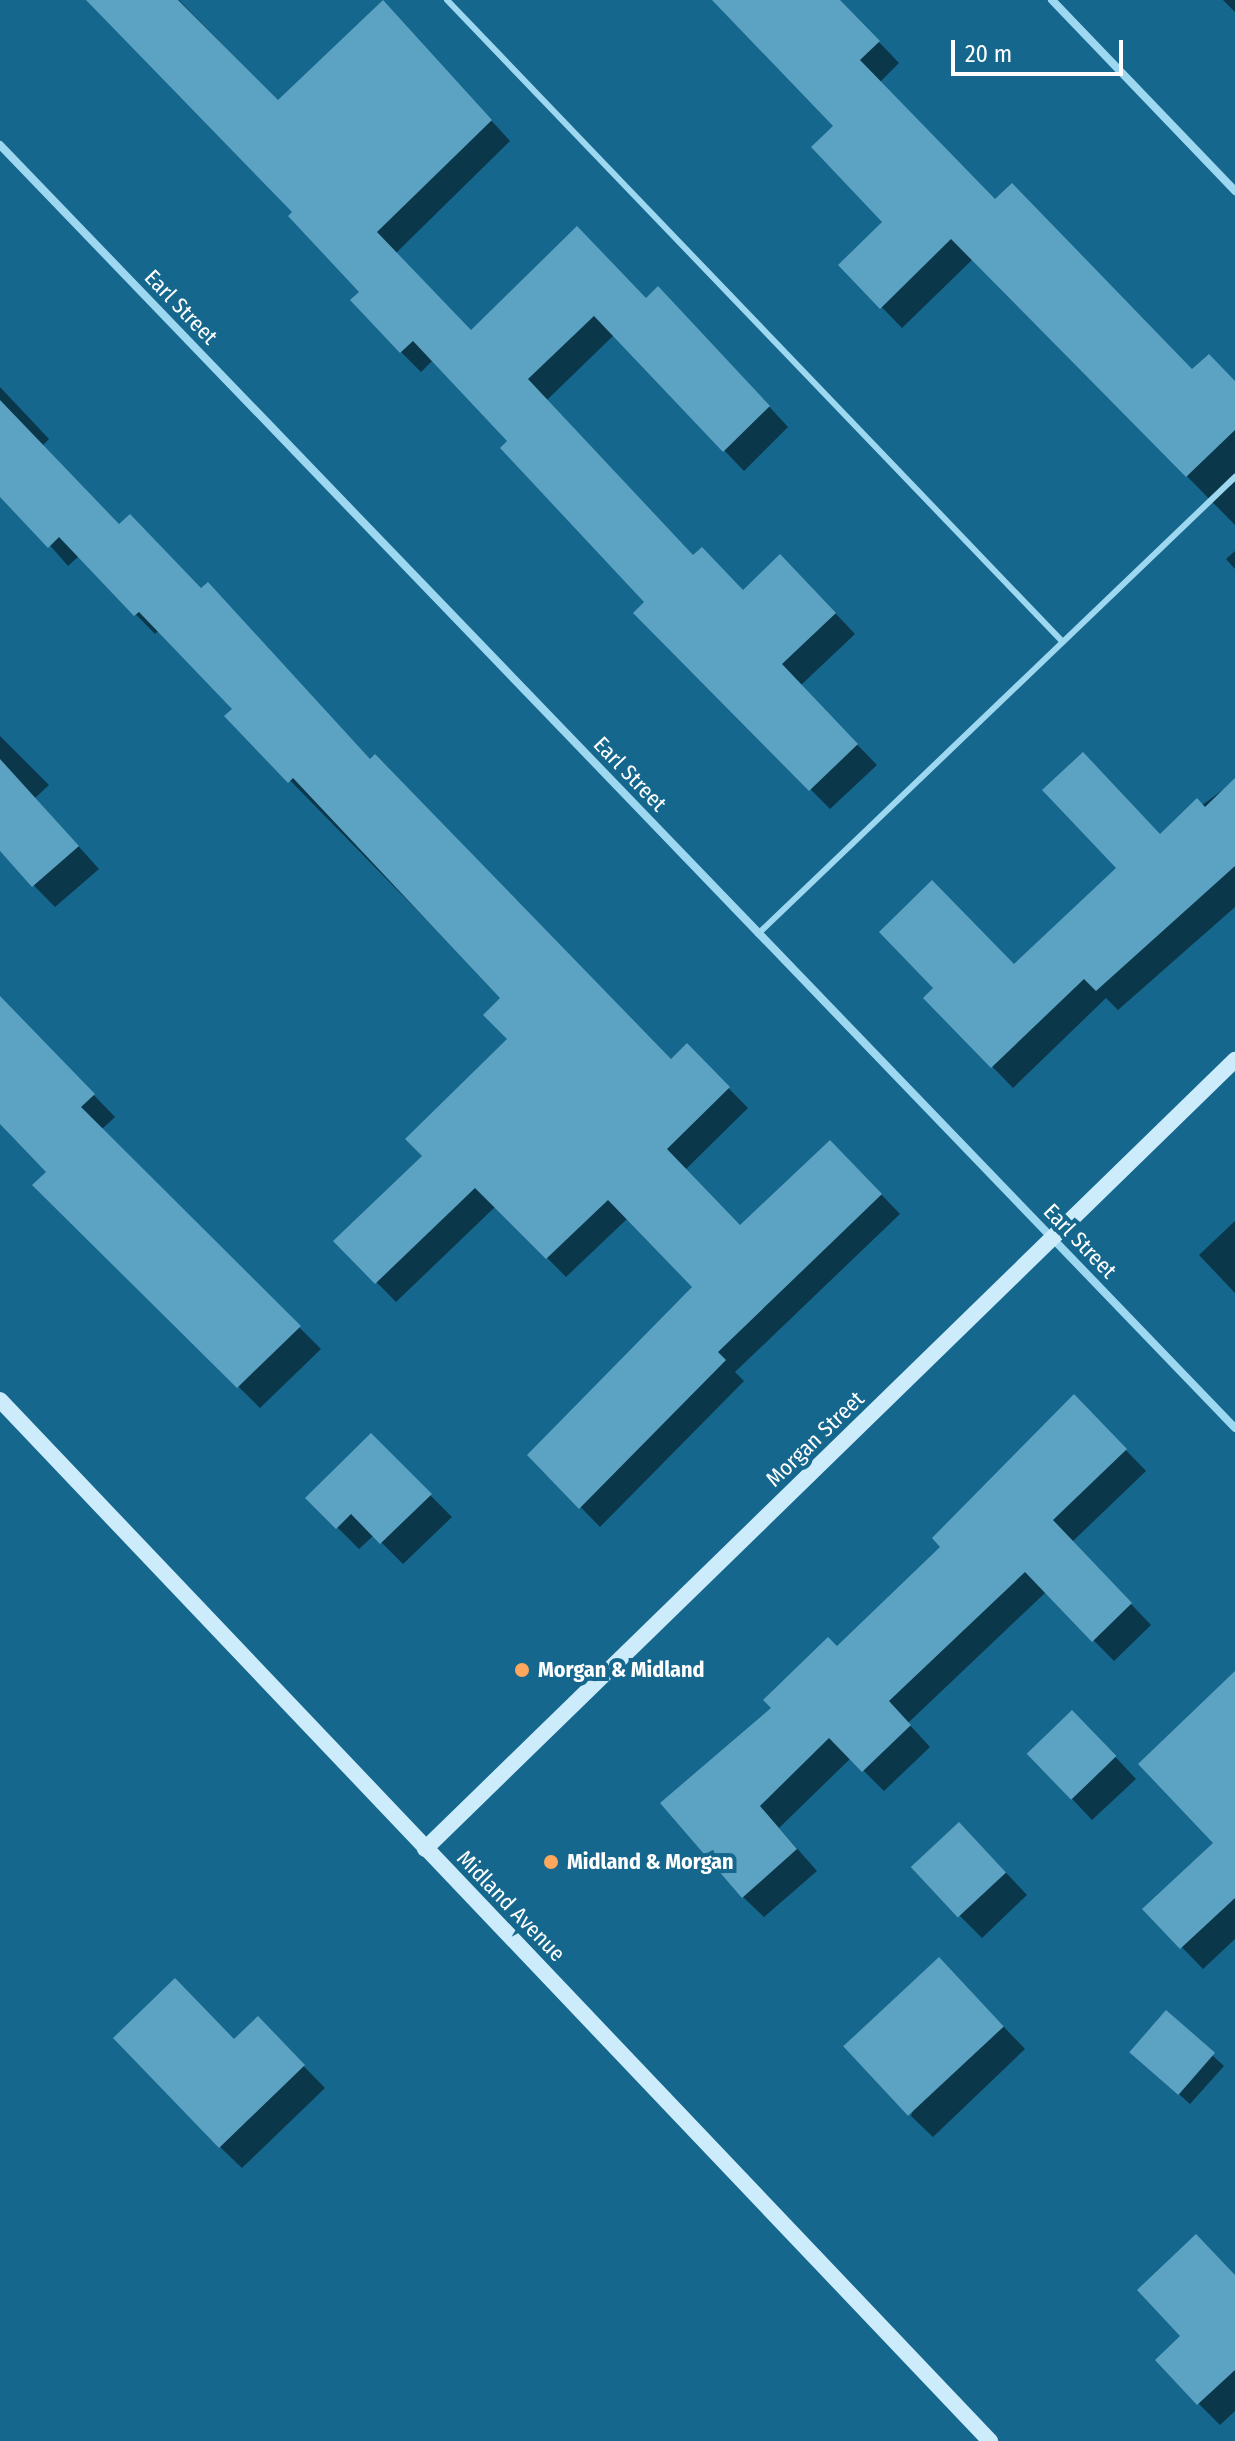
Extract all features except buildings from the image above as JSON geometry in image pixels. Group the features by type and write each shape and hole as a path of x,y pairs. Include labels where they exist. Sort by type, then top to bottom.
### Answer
{"street":[{"path":"1052,0 1235,191"},
{"name":"Earl Street","path":"0,145 1235,1428"},
{"name":"Morgan Street","path":"425,1849 1235,1060"},
{"name":"Midland Avenue","path":"0,1400 990,2441"}],"lane":[{"path":"447,0 1061,640"},
{"path":"758,934 1061,640 1235,477"}],"place":[{"name":"Morgan & Midland","path":"522,1670"},
{"name":"Midland & Morgan","path":"551,1862"}]}
